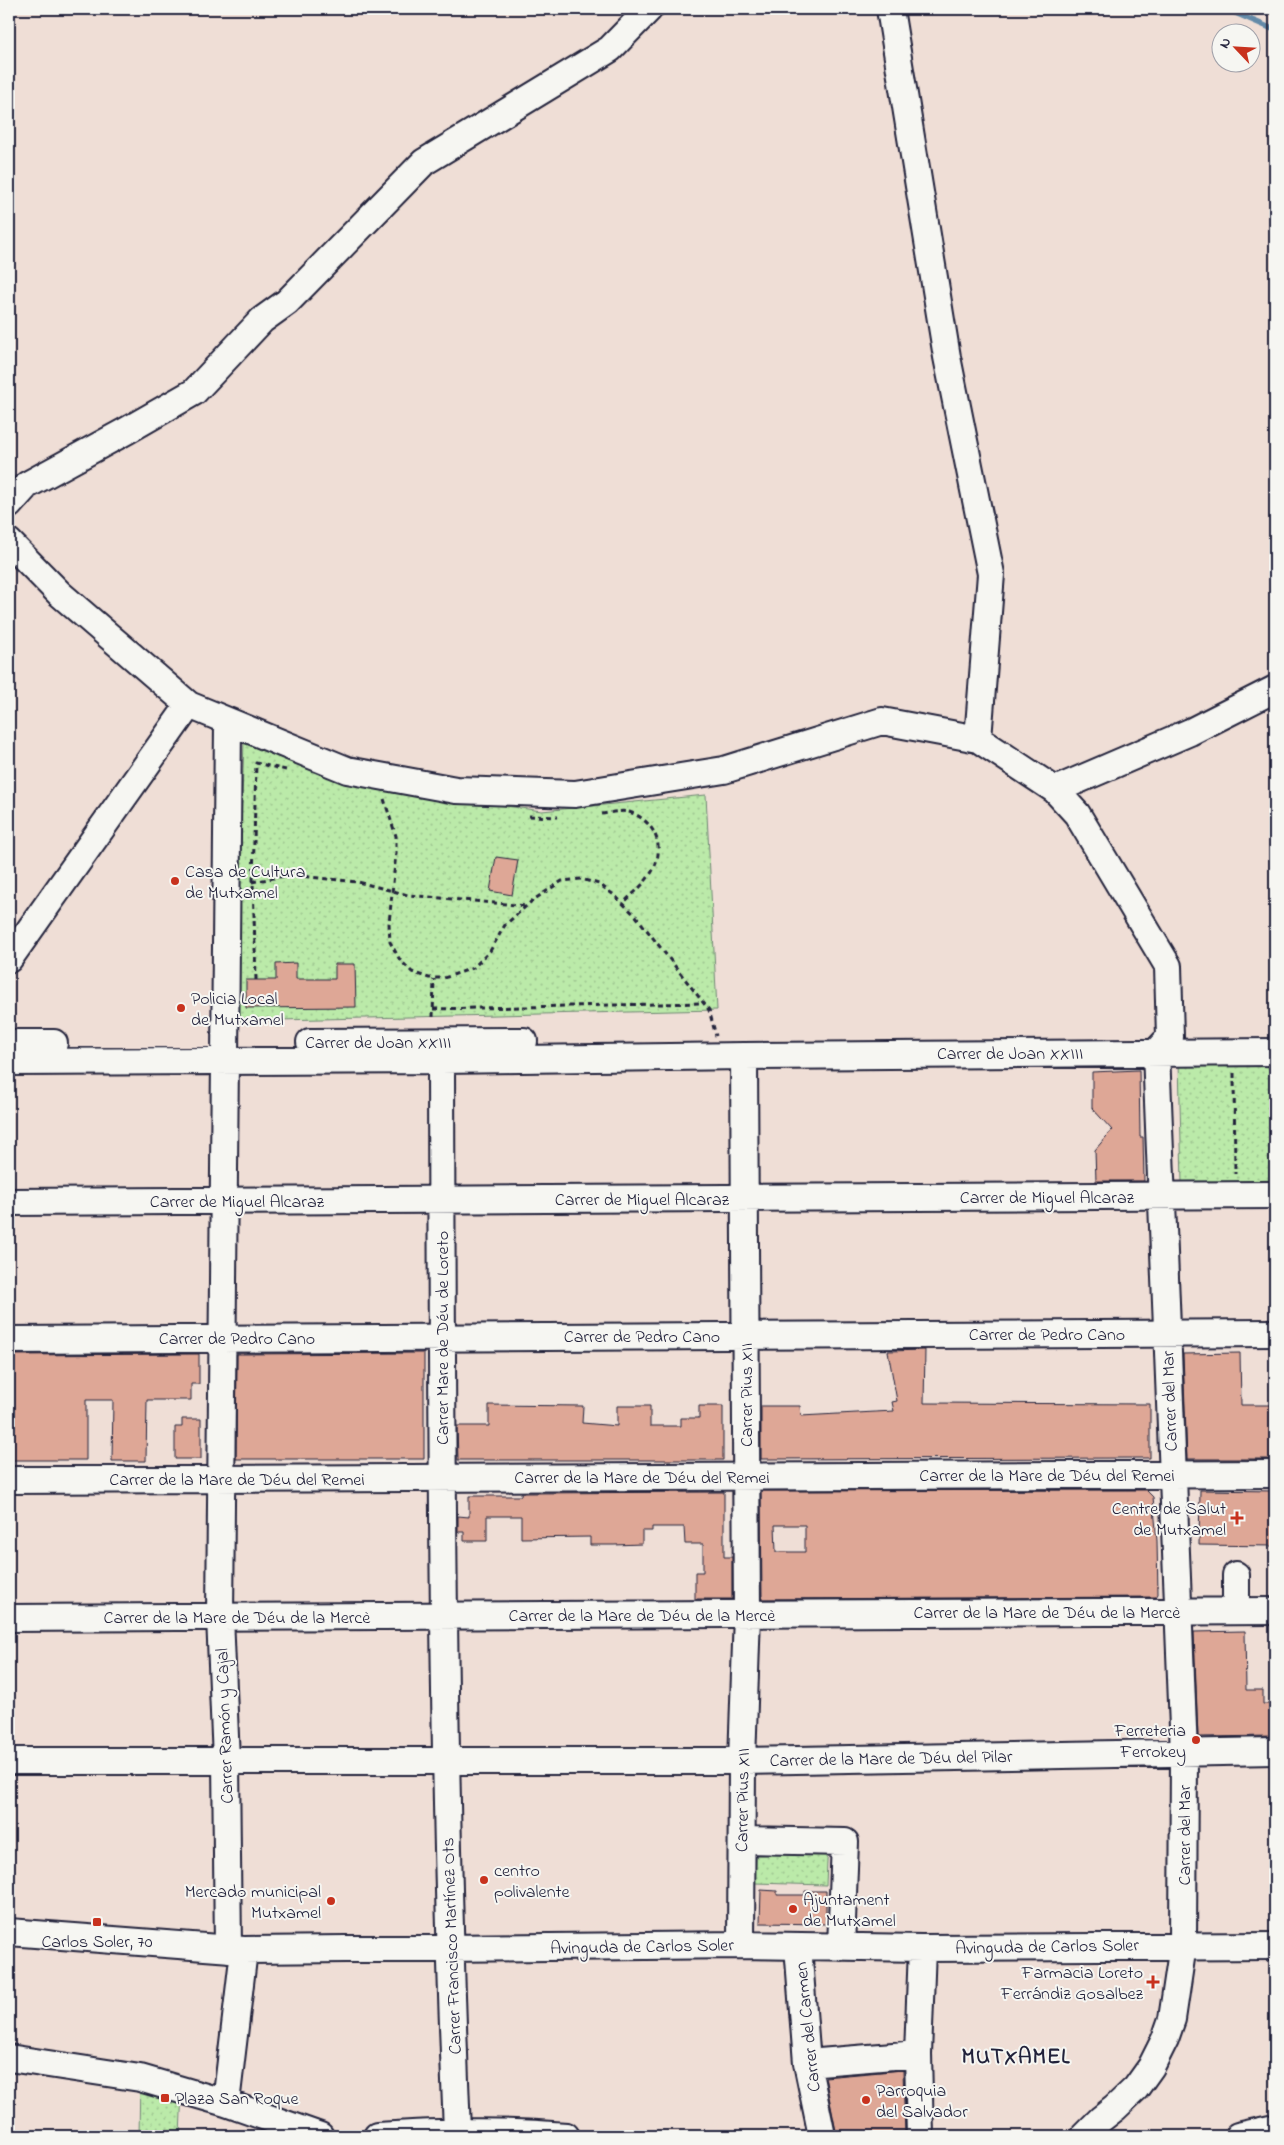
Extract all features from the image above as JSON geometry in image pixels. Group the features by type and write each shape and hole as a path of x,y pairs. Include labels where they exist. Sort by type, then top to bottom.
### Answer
{"street":[{"path":"9,505 27,485 126,432 194,392 262,320 287,302 424,162 610,49 649,9"},
{"path":"9,542 59,593 189,705 228,723 347,770 456,790 576,794 724,770 882,721 978,739 991,574 947,357 890,9"},
{"path":"1055,790 1190,732 1275,689"},
{"path":"9,958 189,705"},
{"name":"Carrer Ramón y Cajal","path":"226,2103 236,1950 220,1617 228,723"},
{"name":"Carrer del Mar","path":"978,739 1055,790 1076,814 1168,966 1163,1044 1162,1196 1184,1753 1183,1945 1172,2019 1165,2039 1151,2067 1136,2088 1100,2119 1084,2136"},
{"name":"Carrer de Joan XXIII","path":"9,1043 441,1060 1120,1053 1163,1044 1275,1036"},
{"name":"Carrer de Joan XXIII","path":"9,1062 225,1051 702,1040 744,1056"},
{"name":"Carrer de Joan XXIII","path":"1163,1044 1234,1052 1275,1052"},
{"name":"Carrer Pius XII","path":"741,1945 742,1761 747,1614 744,1056"},
{"name":"Carrer Mare de Déu de Loreto","path":"441,1060 443,1616"},
{"name":"Carrer de Miguel Alcaraz","path":"9,1202 1275,1195"},
{"name":"Carrer de Pedro Cano","path":"9,1340 1275,1333"},
{"name":"Carrer de la Mare de Déu del Remei","path":"9,1480 1275,1474"},
{"path":"1236,1575 1236,1611"},
{"name":"Carrer de la Mare de Déu de la Mercè","path":"9,1618 1275,1611"},
{"path":"443,1616 446,1762"},
{"name":"Carrer de la Mare de Déu del Pilar","path":"9,1761 742,1761 1275,1751"},
{"name":"Carrer Francisco Martínez Ots","path":"446,1762 449,1948 456,2131"},
{"path":"742,1840 845,1842 841,1947"},
{"name":"Avinguda de Carlos Soler","path":"9,1932 236,1950 741,1945 922,1948 1183,1945 1275,1946"},
{"name":"Carrer del Carmen","path":"798,1946 807,2063 822,2136"},
{"path":"920,2136 918,2054 922,1948"},
{"path":"807,2063 918,2054"},
{"path":"9,2058 140,2078 226,2103 320,2136"},
{"path":"1238,2136 1275,2128"},
{"path":"377,2136 456,2131 534,2133 566,2136"}],"path":[{"path":"1269,9 1275,12"},
{"path":"256,980 253,882 256,763 295,772"},
{"path":"388,795 383,794 396,836 389,923 390,942 400,960 412,972 434,978 444,978 474,968 490,951 505,925 527,906 562,881 581,880 599,884 623,903 664,951 704,1003 709,1010 718,1046"},
{"path":"596,814 628,812 645,822 654,831 659,846 654,868 642,884 623,903"},
{"path":"520,815 549,818 568,816"},
{"path":"253,882 290,876 358,882 392,892 527,906"},
{"path":"433,1018 434,978"},
{"path":"433,1008 704,1003"},
{"path":"1234,1052 1235,1194"}],"green space":[{"path":"244,742 335,774 418,794 542,811 706,795 717,1010 234,1021"},
{"path":"1179,1062 1275,1063 1275,1180 1182,1183"},
{"path":"757,1838 828,1840 826,1885 755,1883"},
{"path":"140,2078 182,2090 180,2136 139,2136"}],"building":[{"path":"496,857 518,860 512,895 490,891"},
{"path":"296,963 296,979 335,979 335,964 355,964 356,1007 246,1008 246,980 276,980 276,964"},
{"path":"1139,1070 1140,1137 1143,1137 1144,1181 1096,1181 1095,1150 1112,1130 1092,1108 1092,1072"},
{"path":"925,1350 924,1403 1150,1404 1150,1458 761,1459 761,1406 800,1406 801,1416 894,1411 892,1402 897,1401 888,1351"},
{"path":"424,1353 424,1459 236,1459 237,1354"},
{"path":"1240,1353 1241,1405 1275,1405 1275,1459 1187,1459 1183,1354"},
{"path":"199,1354 199,1384 191,1384 191,1400 147,1400 146,1461 112,1461 113,1400 86,1400 86,1460 9,1460 9,1355"},
{"path":"489,1405 583,1406 582,1423 617,1426 617,1406 650,1406 650,1426 681,1426 681,1418 699,1418 699,1406 723,1406 723,1460 458,1460 457,1426 489,1426"},
{"path":"182,1419 201,1419 201,1459 175,1459 175,1427 182,1427"},
{"path":"1146,1490 1153,1497 1157,1541 1158,1594 1156,1597 762,1599 761,1491","holes":["775,1525 805,1525 805,1552 776,1552"]},
{"name":"Centre de Salut de Mutxamel","path":"1200,1490 1275,1491 1275,1546 1199,1545"},
{"path":"724,1492 724,1557 732,1557 732,1599 695,1599 695,1572 703,1572 703,1544 685,1544 684,1527 652,1527 652,1531 642,1531 642,1544 614,1545 590,1545 590,1537 521,1538 521,1516 487,1516 487,1541 464,1541 464,1532 458,1532 458,1516 469,1517 469,1496 521,1496 521,1493"},
{"path":"1245,1631 1246,1690 1263,1690 1263,1704 1275,1704 1275,1736 1198,1737 1194,1632"},
{"name":"Ajuntament de Mutxamel","path":"761,1890 777,1891 777,1895 805,1895 805,1891 826,1891 826,1924 760,1923"},
{"name":"Parroquia del Salvador","path":"903,2070 905,2136 837,2136 825,2077"}],"waterway":[{"path":"1226,9 1275,30"}],"place":[{"name":"Casa de Cultura de Mutxamel","path":"175,881"},
{"name":"Policia Local de Mutxamel","path":"181,1008"},
{"name":"Centre de Salut de Mutxamel","path":"1237,1518"},
{"name":"Ferreteria Ferrokey","path":"1196,1740"},
{"name":"centro polivalente","path":"484,1880"},
{"name":"Mercado municipal Mutxamel","path":"331,1901"},
{"name":"Ajuntament de Mutxamel","path":"793,1909"},
{"name":"Carlos Soler, 70","path":"97,1922"},
{"name":"Farmacia Loreto Ferrándiz Gosalbez","path":"1153,1982"},
{"name":"Plaza San Roque","path":"165,2098"},
{"name":"Parroquia del Salvador","path":"866,2100"}],"district":[{"name":"MUTXAMEL","path":"1016,2055"}]}
